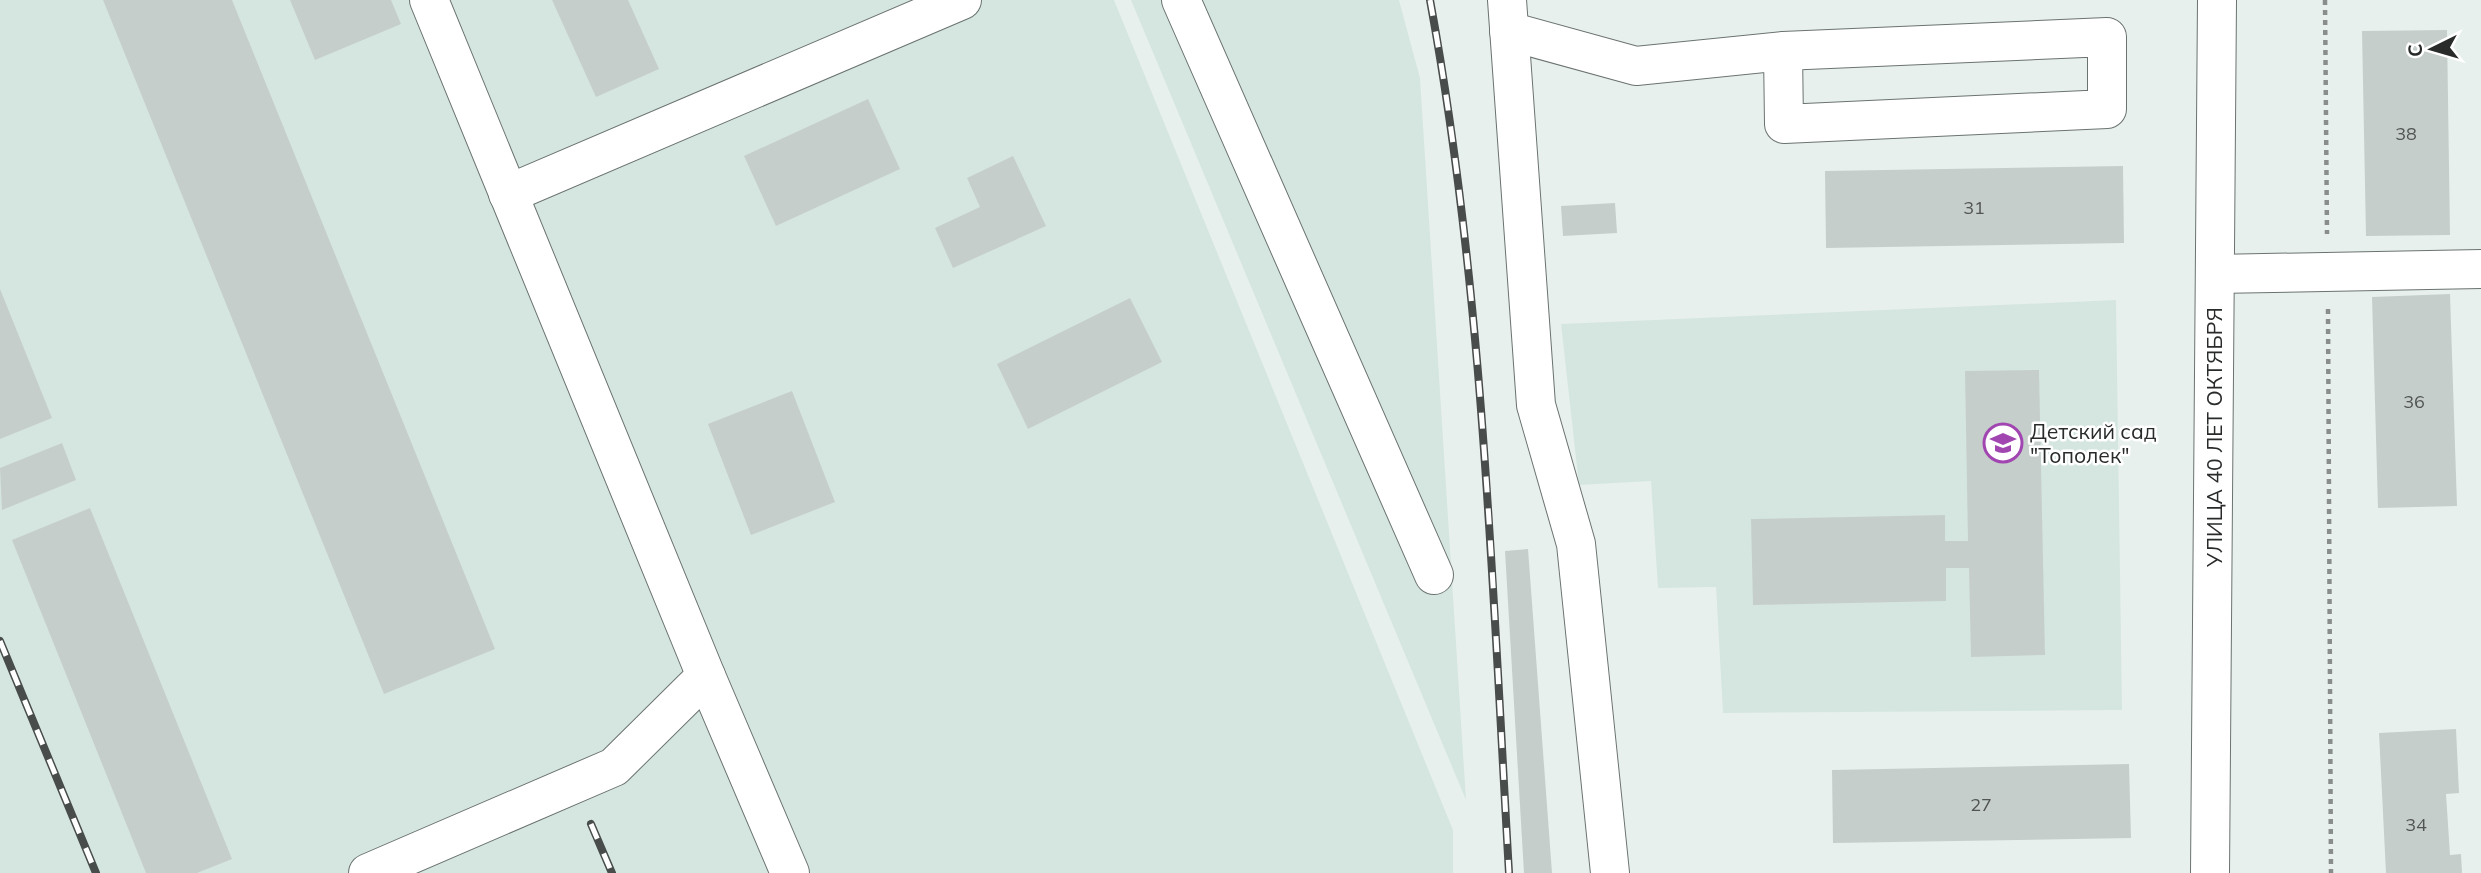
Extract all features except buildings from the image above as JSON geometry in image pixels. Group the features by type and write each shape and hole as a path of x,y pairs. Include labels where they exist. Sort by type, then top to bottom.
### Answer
{"main road":[{"path":"429,0 706,676 790,873"},
{"path":"508,194 962,0"},
{"path":"1181,0 1434,575"},
{"name":"УЛИЦА 40 ЛЕТ ОКТЯБРЯ","path":"2210,873 2217,0"},
{"path":"1610,873 1576,544 1536,405 1508,15 1636,66 1783,51 2107,37 2107,109 1784,124 1783,51"},
{"path":"2215,274 2481,269"},
{"path":"368,873 614,767 706,676"}],"path":[{"path":"2325,0 2327,236"},
{"path":"2328,305 2331,873"}],"shaded area":[{"path":"0,0 1114,0 1453,830 1453,873 0,873"},
{"path":"1131,0 1399,0 1420,78 1466,800"},
{"path":"2116,300 2122,710 1723,713 1716,587 1658,588 1651,481 1579,485 1561,324"}],"railway":[{"path":"1430,0 1448,108 1474,326 1491,544 1509,873"},
{"path":"0,641 96,873"},
{"path":"591,824 612,873"}],"place":[{"name":"Детский сад \"Тополек\"","path":"2003,443"}]}
